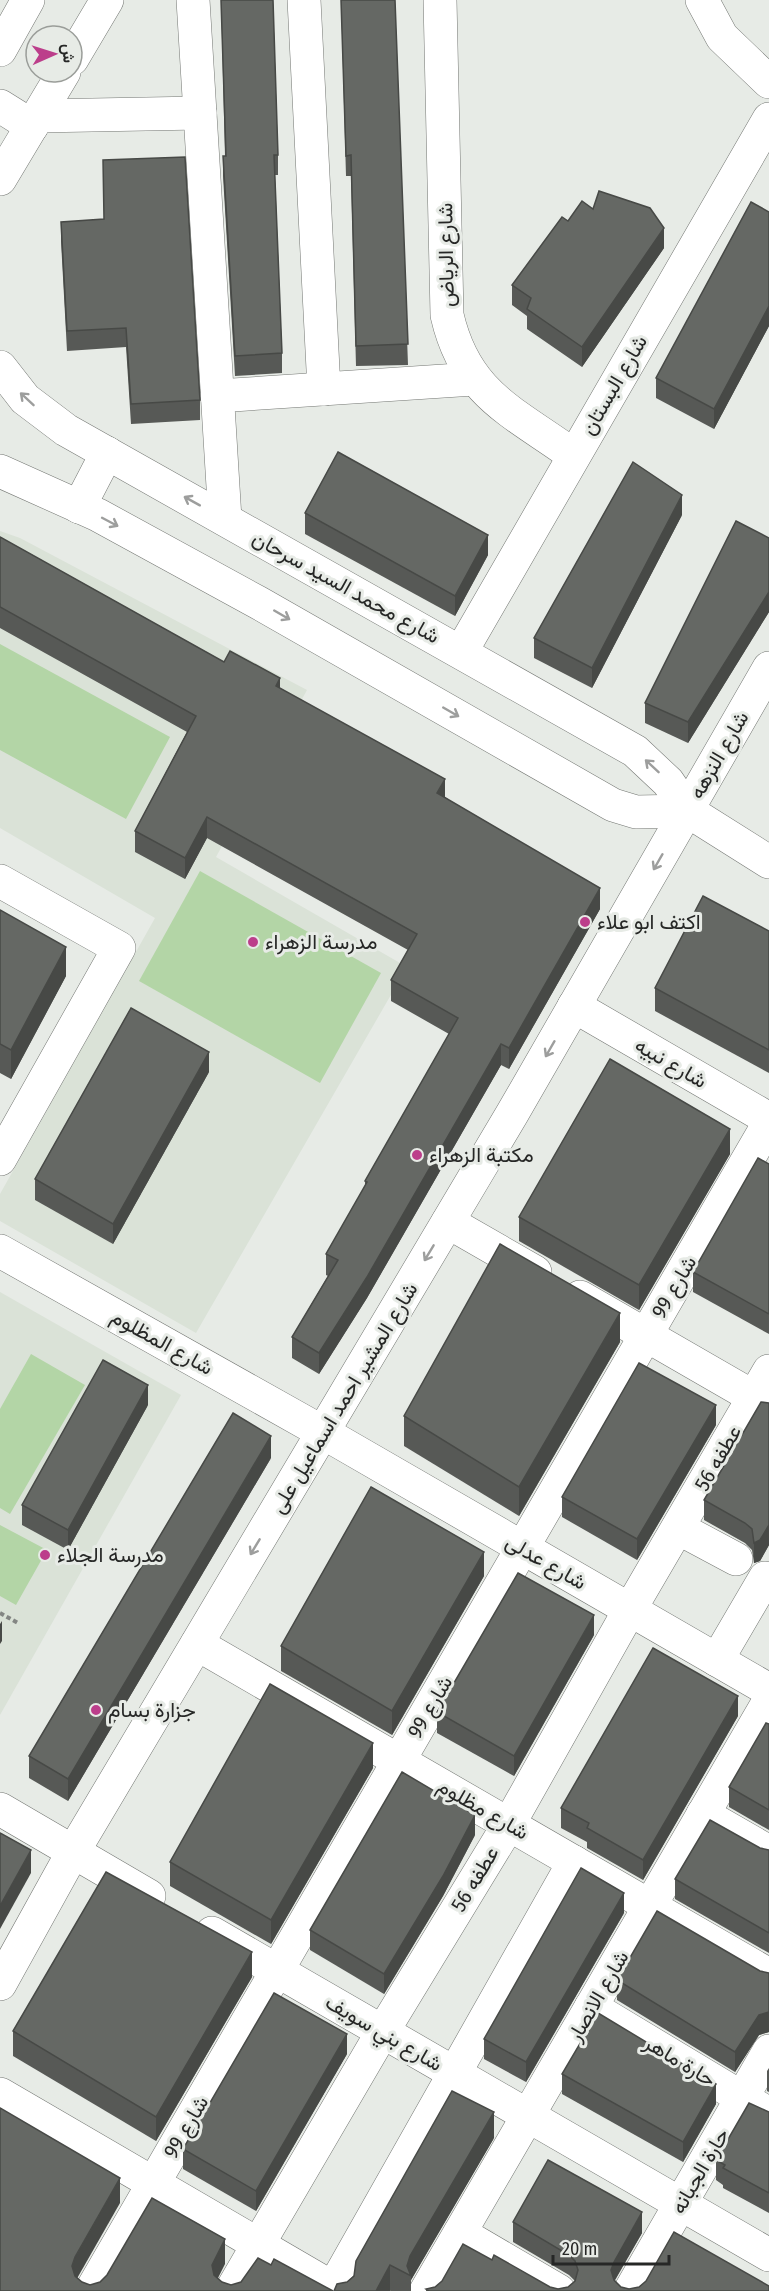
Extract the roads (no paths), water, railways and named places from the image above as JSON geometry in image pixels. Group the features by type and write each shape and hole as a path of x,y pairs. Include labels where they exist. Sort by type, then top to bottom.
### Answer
{"street":[{"path":"0,50 28,0"},
{"path":"84,38 107,0"},
{"path":"194,0 225,519"},
{"path":"304,0 324,389"},
{"name":"شارع الرياض","path":"440,0 447,315 453,343 474,379 485,391 573,455"},
{"path":"702,0 722,37 769,81"},
{"path":"0,179 57,84"},
{"path":"0,106 35,121 200,112"},
{"name":"شارع البستان","path":"461,652 573,455 759,161 769,119"},
{"name":"شارع محمد السيد سرحان","path":"0,368 26,399 66,430 635,751 668,782 688,811 769,862"},
{"path":"217,396 474,379"},
{"path":"79,507 107,453"},
{"path":"0,471 79,507 259,603 613,805 636,812 688,811"},
{"name":"شارع النزهه","path":"688,811 769,668"},
{"name":"شارع المشير احمد اسماعيل على","path":"0,1984 74,1852 324,1433 688,811"},
{"path":"0,881 119,948 0,1159"},
{"name":"شارع نبيه","path":"574,1006 769,1121"},
{"name":"شارع 99","path":"91,2291 769,1121"},
{"path":"448,1222 646,1335 764,1391"},
{"name":"شارع المظلوم","path":"0,1251 133,1311 324,1433"},
{"name":"عطفه 56","path":"231,2291 383,2031 509,1824 678,1528 764,1391"},
{"name":"شارع عدلى","path":"324,1433 769,1690"},
{"path":"678,1528 736,1559"},
{"path":"717,1660 765,1578"},
{"name":"شارع مظلوم","path":"197,1644 769,1975"},
{"name":"شارع الانصار","path":"426,2291 769,1701"},
{"name":"شارع بني سويف","path":"0,1809 769,2255"},
{"path":"703,1814 769,1852"},
{"path":"0,2094 336,2290 454,2073 574,1862"},
{"name":"حارة ماهر","path":"591,2007 756,2106"},
{"name":"حارة الجبانه","path":"630,2291 681,2204 756,2106 769,2051"},
{"path":"460,2233 559,2291"}],"place":[{"name":"اكتف ابو علاء","path":"585,922"},
{"name":"مدرسة الزهراء","path":"253,942"},
{"name":"مكتبة الزهراء","path":"417,1155"},
{"name":"مدرسة الجلاء","path":"45,1555"},
{"name":"جزارة بسام","path":"96,1710"}]}
